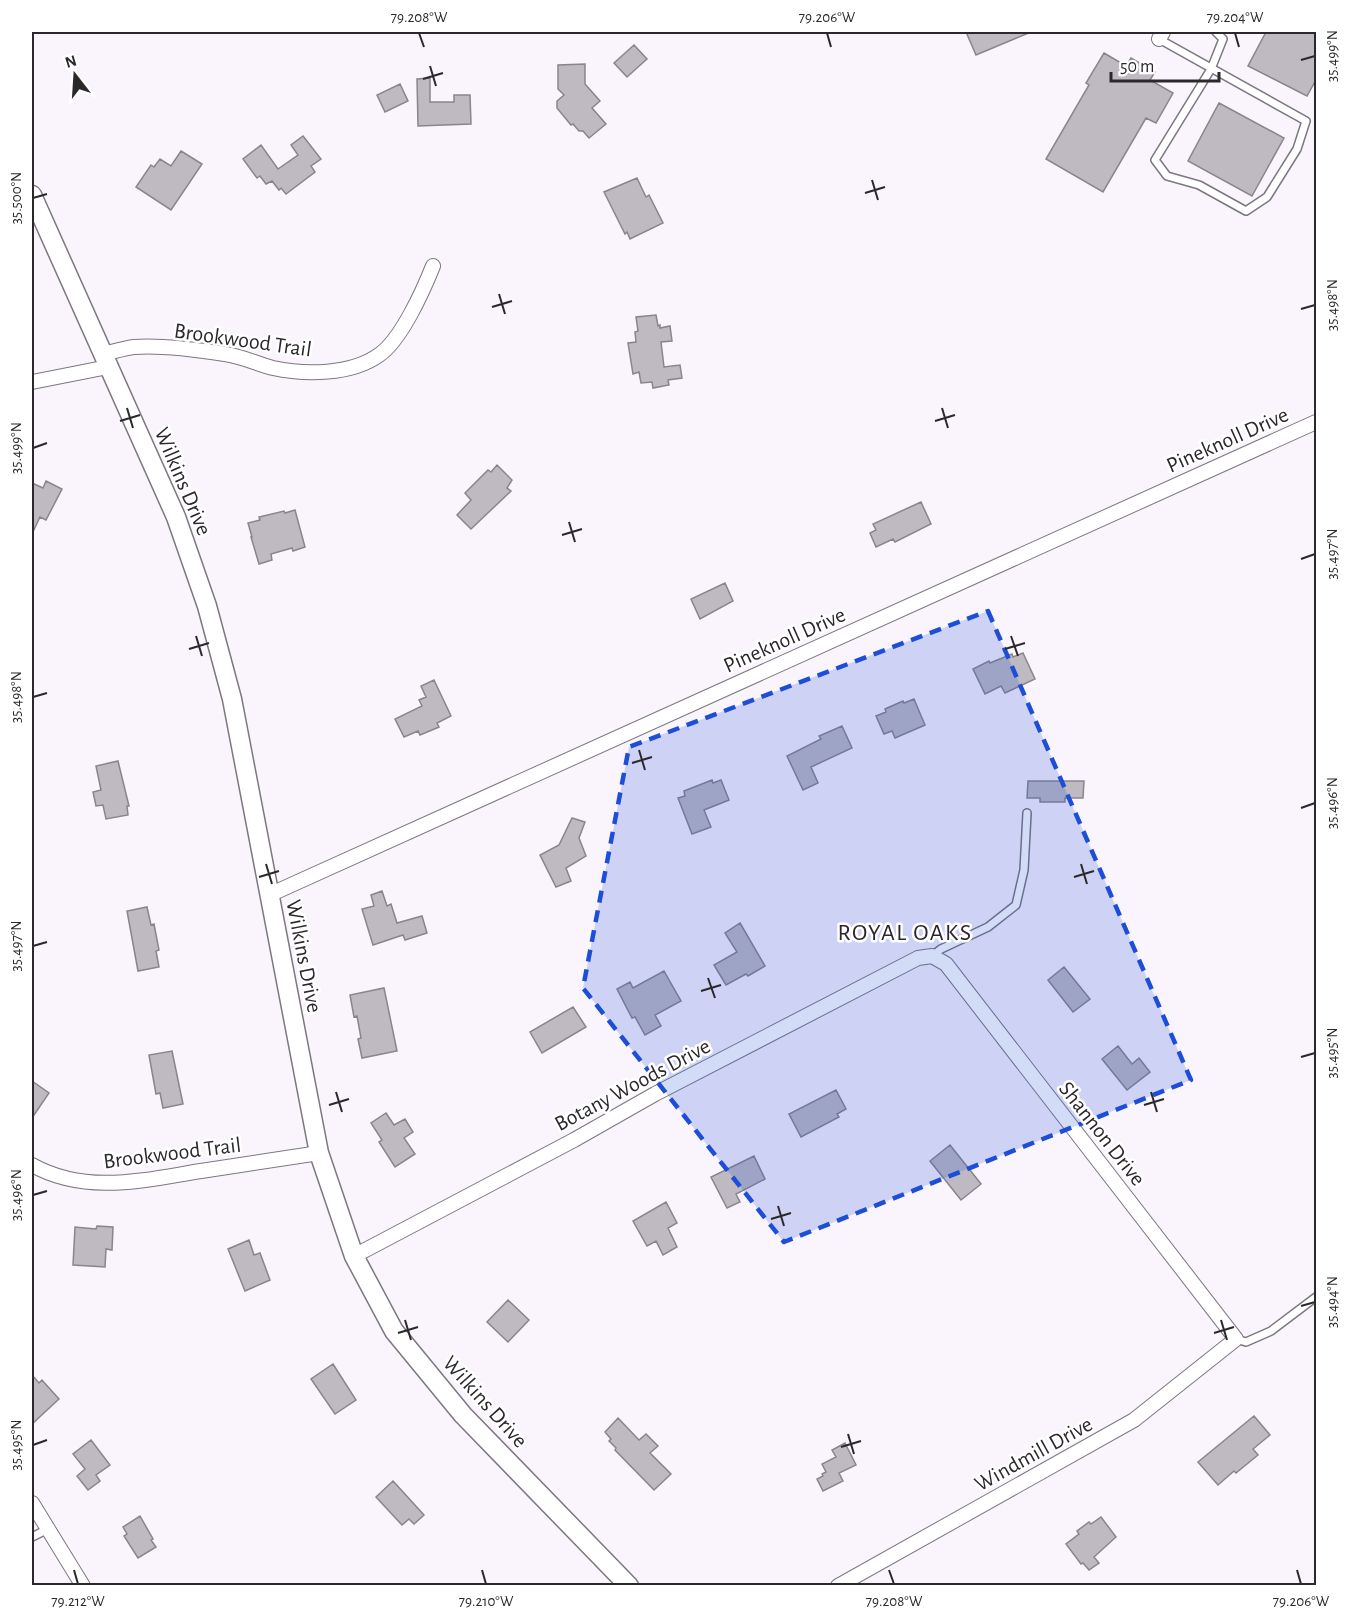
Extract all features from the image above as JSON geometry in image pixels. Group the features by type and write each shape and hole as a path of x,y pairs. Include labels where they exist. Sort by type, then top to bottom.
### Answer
{"street":[{"name":"Wilkins Drive","path":"32,195 176,517 207,606 232,699 319,1153 354,1256 394,1331 463,1415 629,1586"},
{"name":"Brookwood Trail","path":"32,382 106,361 134,347 228,354 274,368 307,372 352,367 380,355 402,329 422,294 433,266"},
{"name":"Pineknoll Drive","path":"269,895 1317,422"},
{"name":"Botany Woods Drive","path":"354,1256 574,1140 655,1094 918,958 932,956"},
{"name":"Shannon Drive","path":"932,956 946,964 1236,1339"},
{"name":"Brookwood Trail","path":"32,1166 78,1181 117,1184 319,1153"},
{"name":"Windmill Drive","path":"838,1586 1134,1420 1236,1339"},
{"path":"32,1503 83,1586"}],"lane":[{"path":"1161,35 1211,69 1306,121 1297,149 1267,197 1246,211 1199,185 1167,176 1155,160 1211,69 1225,35 1216,32"},
{"path":"932,956 941,949 988,927 1016,905 1024,870 1027,813"},
{"path":"1236,1339 1246,1342 1271,1331 1317,1297"},
{"path":"32,1537 48,1529"}],"highlighted area":[{"path":"988,611 1191,1080 784,1242 583,988 629,747"}],"building":[{"path":"966,32 1031,32 976,55"},
{"path":"1266,32 1317,32 1317,78 1307,96 1248,66"},
{"path":"634,45 647,59 627,77 614,63"},
{"path":"1104,53 1126,66 1131,58 1155,72 1150,80 1173,93 1156,123 1146,118 1103,192 1046,159 1089,85 1086,83"},
{"path":"585,64 585,84 600,101 592,108 606,124 589,138 583,131 571,125 557,108 557,101 564,95 558,89 558,65"},
{"path":"430,78 430,102 454,102 454,95 470,95 471,124 418,126 417,79"},
{"path":"400,84 408,101 385,112 377,95"},
{"path":"1219,103 1284,138 1252,196 1188,161"},
{"path":"303,136 321,159 311,166 315,172 286,194 281,188 279,190 272,181 266,184 260,176 257,178 243,159 261,145 278,169 298,155 291,145"},
{"path":"181,151 202,164 171,210 136,187 151,165 154,167 160,159 171,166"},
{"path":"637,178 646,197 649,195 663,223 630,239 627,232 625,234 604,192"},
{"path":"656,315 660,328 670,326 672,341 661,342 664,367 680,365 682,378 668,380 669,385 653,388 652,382 641,383 639,372 633,374 628,343 636,342 635,332 638,331 636,317"},
{"path":"497,465 512,480 507,488 511,491 471,529 457,515 471,500 465,493 488,470 491,472"},
{"path":"46,481 62,489 46,520 40,517 32,534 32,483 43,488"},
{"path":"921,502 931,524 895,542 893,539 876,547 870,533 876,530 873,524"},
{"path":"295,510 305,547 271,554 272,560 259,564 248,523 260,520 259,517"},
{"path":"725,583 733,601 700,619 691,599"},
{"path":"1023,653 1035,679 1005,693 1001,686 985,694 973,669 989,661 990,663 1012,654 1013,657"},
{"path":"434,680 451,716 437,723 439,727 420,735 418,731 404,737 395,719 422,706 419,700 426,697 421,686"},
{"path":"914,699 925,725 895,738 892,731 884,734 876,716 886,712 885,709"},
{"path":"842,726 852,748 811,767 818,783 803,790 787,756 821,739 819,736"},
{"path":"118,761 129,806 127,806 128,815 106,819 103,805 96,806 93,792 101,790 96,766"},
{"path":"712,780 713,783 721,780 729,800 704,810 711,827 692,834 678,798 685,796 684,791"},
{"path":"1028,781 1084,781 1083,798 1065,798 1065,802 1040,802 1040,798 1027,798"},
{"path":"572,818 585,822 579,838 586,856 566,868 571,881 556,887 540,855 559,845"},
{"path":"382,891 387,906 391,904 397,923 422,916 427,933 405,940 403,935 373,945 362,909 374,906 371,895"},
{"path":"147,907 151,925 154,924 159,950 156,951 159,967 138,971 127,911"},
{"path":"740,923 765,966 726,985 714,965 737,952 725,933"},
{"path":"1064,967 1090,999 1073,1012 1048,980"},
{"path":"664,971 681,1001 655,1015 661,1026 645,1035 635,1017 632,1018 617,989 630,982 633,988"},
{"path":"384,988 397,1051 362,1058 357,1016 354,1017 350,995"},
{"path":"573,1007 586,1027 542,1053 530,1032"},
{"path":"1118,1046 1132,1064 1139,1058 1150,1072 1127,1090 1102,1059"},
{"path":"172,1051 183,1104 163,1108 160,1093 156,1094 149,1055"},
{"path":"32,1081 49,1093 32,1118"},
{"path":"836,1090 846,1109 837,1114 839,1117 801,1137 789,1114"},
{"path":"386,1113 394,1125 405,1119 413,1132 404,1138 415,1154 395,1167 379,1142 382,1140 371,1123"},
{"path":"950,1145 981,1184 961,1200 930,1161"},
{"path":"754,1156 765,1179 736,1194 740,1202 727,1208 711,1177"},
{"path":"666,1202 677,1223 668,1228 677,1247 663,1255 656,1241 647,1246 633,1221"},
{"path":"97,1226 113,1227 112,1250 106,1249 105,1267 73,1265 75,1227 96,1229"},
{"path":"249,1240 254,1255 260,1253 270,1280 245,1291 228,1249"},
{"path":"508,1300 529,1320 508,1342 487,1322"},
{"path":"333,1364 356,1400 335,1414 311,1379"},
{"path":"32,1375 39,1383 42,1380 59,1399 32,1424"},
{"path":"1254,1416 1270,1435 1253,1449 1258,1455 1218,1485 1198,1462"},
{"path":"618,1418 639,1440 646,1434 658,1446 650,1453 671,1474 654,1490 609,1441 611,1439 605,1432"},
{"path":"91,1440 110,1465 96,1475 100,1481 88,1490 77,1476 85,1469 73,1454"},
{"path":"845,1443 856,1465 839,1473 843,1481 823,1491 817,1479 826,1472 822,1464 836,1457 832,1450"},
{"path":"393,1481 424,1515 414,1524 409,1519 402,1525 376,1497"},
{"path":"140,1516 156,1547 138,1558 124,1536 127,1534 123,1527"},
{"path":"1101,1517 1116,1537 1094,1557 1099,1563 1089,1570 1083,1563 1081,1564 1066,1544 1079,1534 1077,1531"}],"district":[{"name":"ROYAL OAKS","path":"905,932"}]}
